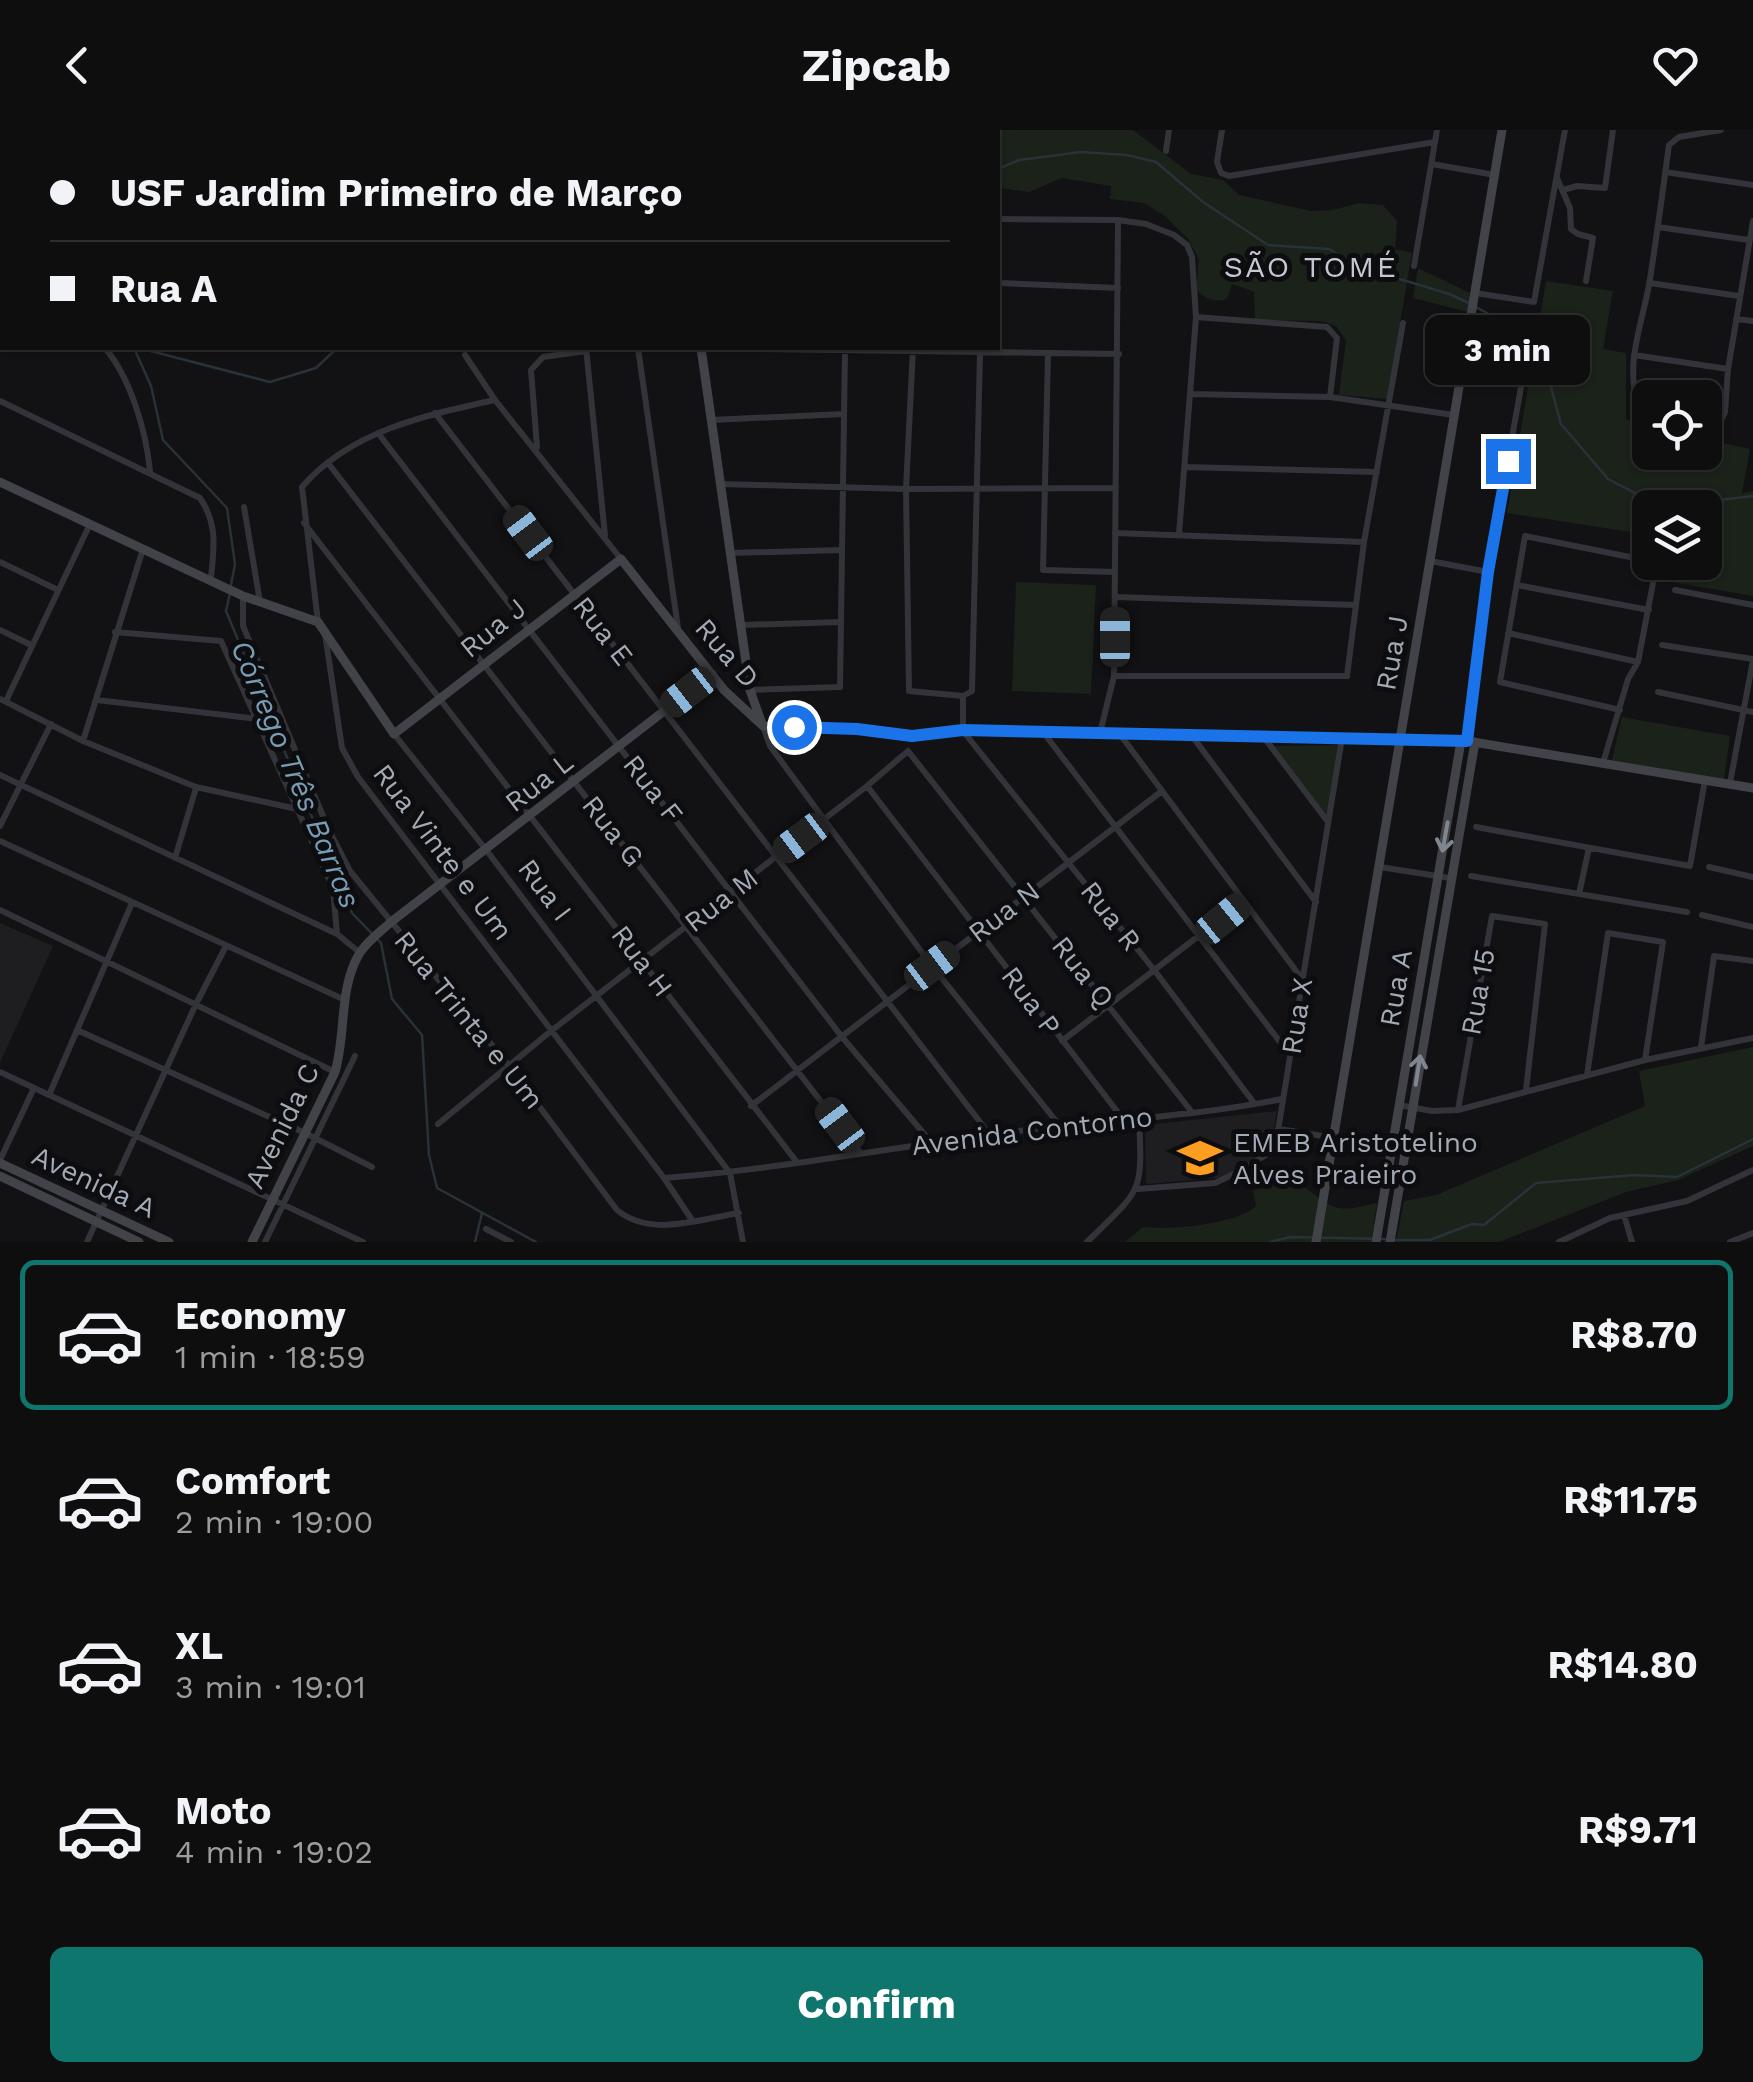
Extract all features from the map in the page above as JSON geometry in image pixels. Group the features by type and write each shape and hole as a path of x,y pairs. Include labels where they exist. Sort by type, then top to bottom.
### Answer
{"street":[{"path":"1166,151 1169,130"},
{"path":"1222,130 1217,162 1220,173 1229,176 1435,142"},
{"path":"1414,266 1437,130"},
{"name":"Rua J","path":"1316,1242 1502,130"},
{"path":"1473,301 1534,302 1565,130"},
{"path":"1563,190 1577,186 1604,188 1613,130"},
{"path":"1633,380 1634,354 1650,283 1669,145 1679,137 1722,130"},
{"path":"1432,164 1495,176"},
{"path":"1665,172 1753,186"},
{"path":"1557,177 1570,208 1571,228 1593,238 1586,282"},
{"path":"1000,219 1118,220 1146,224 1187,245 1192,257 1196,317 1179,534"},
{"path":"1100,733 1114,676 1118,220"},
{"path":"1722,418 1753,221"},
{"path":"1658,227 1749,240"},
{"path":"1000,283 1118,288"},
{"path":"1650,283 1739,296"},
{"path":"1196,317 1326,326 1338,338 1330,397"},
{"path":"1736,319 1753,320"},
{"path":"1114,676 1347,676 1364,542 1403,324"},
{"path":"107,350 120,366 148,450 150,473"},
{"path":"537,450 531,370 542,357 580,350"},
{"path":"586,350 605,537"},
{"path":"638,350 678,632"},
{"path":"701,350 750,690 764,726 857,729 912,736 963,730 1468,741 1753,788"},
{"path":"750,690 840,687 845,350"},
{"path":"913,350 906,489 909,691 963,696 972,691 980,352"},
{"path":"935,350 1118,354"},
{"path":"1048,354 1043,570 1115,572"},
{"path":"1634,354 1728,369"},
{"name":"Rua D","path":"464,355 678,632 712,674 764,726 770,746 932,966 1060,1126"},
{"name":"Rua A","path":"1390,1238 1450,878 1488,572 1523,376"},
{"path":"1190,394 1330,397 1456,415"},
{"name":"Rua Vinte e Um","path":"495,400 436,413 378,434 315,471 302,487 318,622 324,634 342,748 358,777 437,885 664,1178 692,1220"},
{"path":"0,401 200,498 211,513 215,531 213,580"},
{"name":"Rua E","path":"436,413 990,1134"},
{"path":"711,420 844,414"},
{"name":"Rua F","path":"378,434 842,1037 931,1142"},
{"name":"Rua G","path":"328,463 860,1152"},
{"path":"1185,466 1377,472"},
{"path":"0,482 239,594 318,622"},
{"path":"721,484 906,489 1115,488"},
{"path":"244,507 260,602"},
{"name":"Rua H","path":"304,523 796,1161"},
{"path":"90,524 3,700 82,740 196,788 298,808"},
{"path":"1115,532 1364,542"},
{"path":"1620,710 1500,682 1525,536 1632,558"},
{"path":"82,740 142,549"},
{"path":"730,554 842,550"},
{"name":"Rua J","path":"394,734 621,559"},
{"path":"0,562 58,590"},
{"path":"1430,562 1488,572"},
{"path":"1603,763 1628,680 1638,662 1652,580"},
{"path":"1516,585 1648,610"},
{"path":"1676,590 1753,606"},
{"name":"Rua Trinta e Um","path":"239,594 243,626 350,871 509,1066 617,1210 629,1220 658,1226 739,1212"},
{"path":"1115,598 1355,605"},
{"path":"742,625 841,622"},
{"path":"0,630 32,645"},
{"path":"115,632 221,641 332,888 338,934"},
{"name":"Rua I","path":"324,634 394,734 730,1173"},
{"path":"1508,634 1638,662"},
{"path":"1662,645 1753,659 1730,784"},
{"name":"Rua L","path":"391,922 712,674"},
{"path":"1658,692 1753,712"},
{"path":"963,696 963,730"},
{"path":"97,700 258,719"},
{"path":"0,826 51,724"},
{"name":"Rua R","path":"963,730 1070,862 1255,1104"},
{"path":"1042,732 1291,1056"},
{"path":"1119,733 1302,980"},
{"path":"1191,734 1316,903"},
{"path":"908,751 912,736"},
{"path":"1263,736 1328,823"},
{"name":"Rua X","path":"1279,1129 1342,737"},
{"name":"Rua A","path":"1377,1237 1438,876 1468,741"},
{"name":"Rua M","path":"438,1124 550,1031 598,998 908,751"},
{"name":"Rua Q","path":"908,751 1192,1112"},
{"path":"0,774 338,934 359,952 391,922"},
{"path":"1476,827 1690,866 1705,780"},
{"name":"Rua P","path":"867,786 1124,1120"},
{"path":"176,858 196,788"},
{"name":"Rua N","path":"751,1106 1162,792"},
{"path":"0,841 345,1000"},
{"path":"1579,894 1589,848"},
{"path":"1380,867 1450,878"},
{"path":"1709,867 1753,877"},
{"path":"1471,876 1687,912"},
{"path":"1062,1042 1244,902"},
{"path":"49,1095 132,903"},
{"path":"0,910 335,1072"},
{"path":"1702,915 1753,927"},
{"name":"Rua 15","path":"1458,1110 1492,916 1545,924 1526,1090"},
{"path":"1586,1075 1608,933 1663,942 1645,1060"},
{"path":"87,1242 226,946"},
{"path":"1426,946 1438,947"},
{"name":"Avenida C","path":"252,1242 310,1136 335,1072 342,1045 345,1000 359,952"},
{"path":"1701,1047 1714,956 1753,962"},
{"path":"77,1030 372,1168"},
{"path":"1399,1105 1458,1110 1645,1060 1753,1038"},
{"path":"310,1136 330,1111 355,1056"},
{"path":"0,1072 363,1242"},
{"path":"0,1162 34,1088"},
{"name":"Avenida Contorno","path":"664,1178 730,1173 931,1142 1139,1119 1282,1098"},
{"path":"1087,1242 1138,1190 1142,1172 1139,1119"},
{"path":"1138,1190 1215,1183 1275,1149 1279,1129 1392,1147"},
{"path":"1390,1161 1403,1162"},
{"name":"Avenida A","path":"0,1162 170,1242"},
{"path":"1560,1242 1610,1218 1687,1201 1753,1170"},
{"path":"730,1173 743,1242"},
{"name":"Avenida A","path":"0,1176 139,1242"},
{"path":"264,1242 277,1202"},
{"path":"1624,1216 1632,1242"},
{"path":"486,1229 510,1242"},
{"path":"1730,1242 1753,1233"}],"shaded area":[{"path":"1000,130 1133,130 1191,174 1223,180 1239,195 1311,211 1359,203 1383,205 1397,221 1395,249 1412,253 1387,399 1339,395 1346,341 1336,326 1322,321 1255,320 1254,292 1232,284 1227,299 1214,300 1203,295 1196,289 1199,259 1188,239 1165,216 1144,203 1110,199 1111,186 1062,178 1029,192 1000,188"},
{"path":"1418,268 1470,293 1468,312 1413,298"},
{"path":"1546,281 1613,291 1603,349 1626,353 1626,419 1632,421 1632,470 1722,470 1722,443 1750,449 1742,493 1753,491 1753,596 1660,580 1722,580 1722,490 1632,490 1632,532 1507,513"},
{"path":"1481,327 1520,335 1515,360 1476,352"},
{"path":"1016,582 1096,585 1091,694 1012,691"},
{"path":"1622,717 1730,736 1724,779 1612,760"},
{"path":"1338,745 1327,817 1274,746"},
{"path":"0,923 53,946 0,1063"},
{"path":"1753,1047 1753,1146 1678,1180 1626,1192 1499,1242 1396,1242 1404,1201 1436,1195 1645,1106 1639,1071"},
{"name":"EMEB Aristotelino Alves Praieiro","path":"1277,1111 1271,1147 1236,1170 1219,1178 1146,1184 1145,1125"},
{"path":"1274,1179 1303,1187 1339,1208 1377,1203 1371,1242 1125,1242 1143,1227 1202,1225 1233,1218 1256,1206 1253,1191"}],"waterway":[{"path":"1000,168 1019,160 1081,152 1127,155 1156,162 1203,202 1268,245 1329,249 1357,266 1469,303"},
{"path":"1476,307 1523,333 1525,341 1544,362 1561,424 1608,479 1662,507 1753,496"},
{"name":"Córrego Três Barras","path":"135,350 151,386 163,440 227,508 235,564 231,585"},
{"path":"147,350 270,382 316,368 335,350"},
{"name":"Córrego Três Barras","path":"230,593 226,611 352,913 381,943 392,999 422,1035 429,1155 437,1188 536,1242"},
{"path":"1393,1240 1430,1240 1472,1224 1484,1225 1536,1183 1634,1175 1677,1177 1753,1139"},
{"name":"Córrego Três Barras","path":"475,1242 482,1213"},
{"path":"1270,1242 1290,1237 1385,1239"}],"place":[{"name":"EMEB Aristotelino Alves Praieiro","path":"1200,1158"}],"district":[{"name":"SÃO TOMÉ","path":"1311,266"}],"route":[{"path":"794,727 912,736 963,730 1467,741 1488,572 1508,461"}]}
